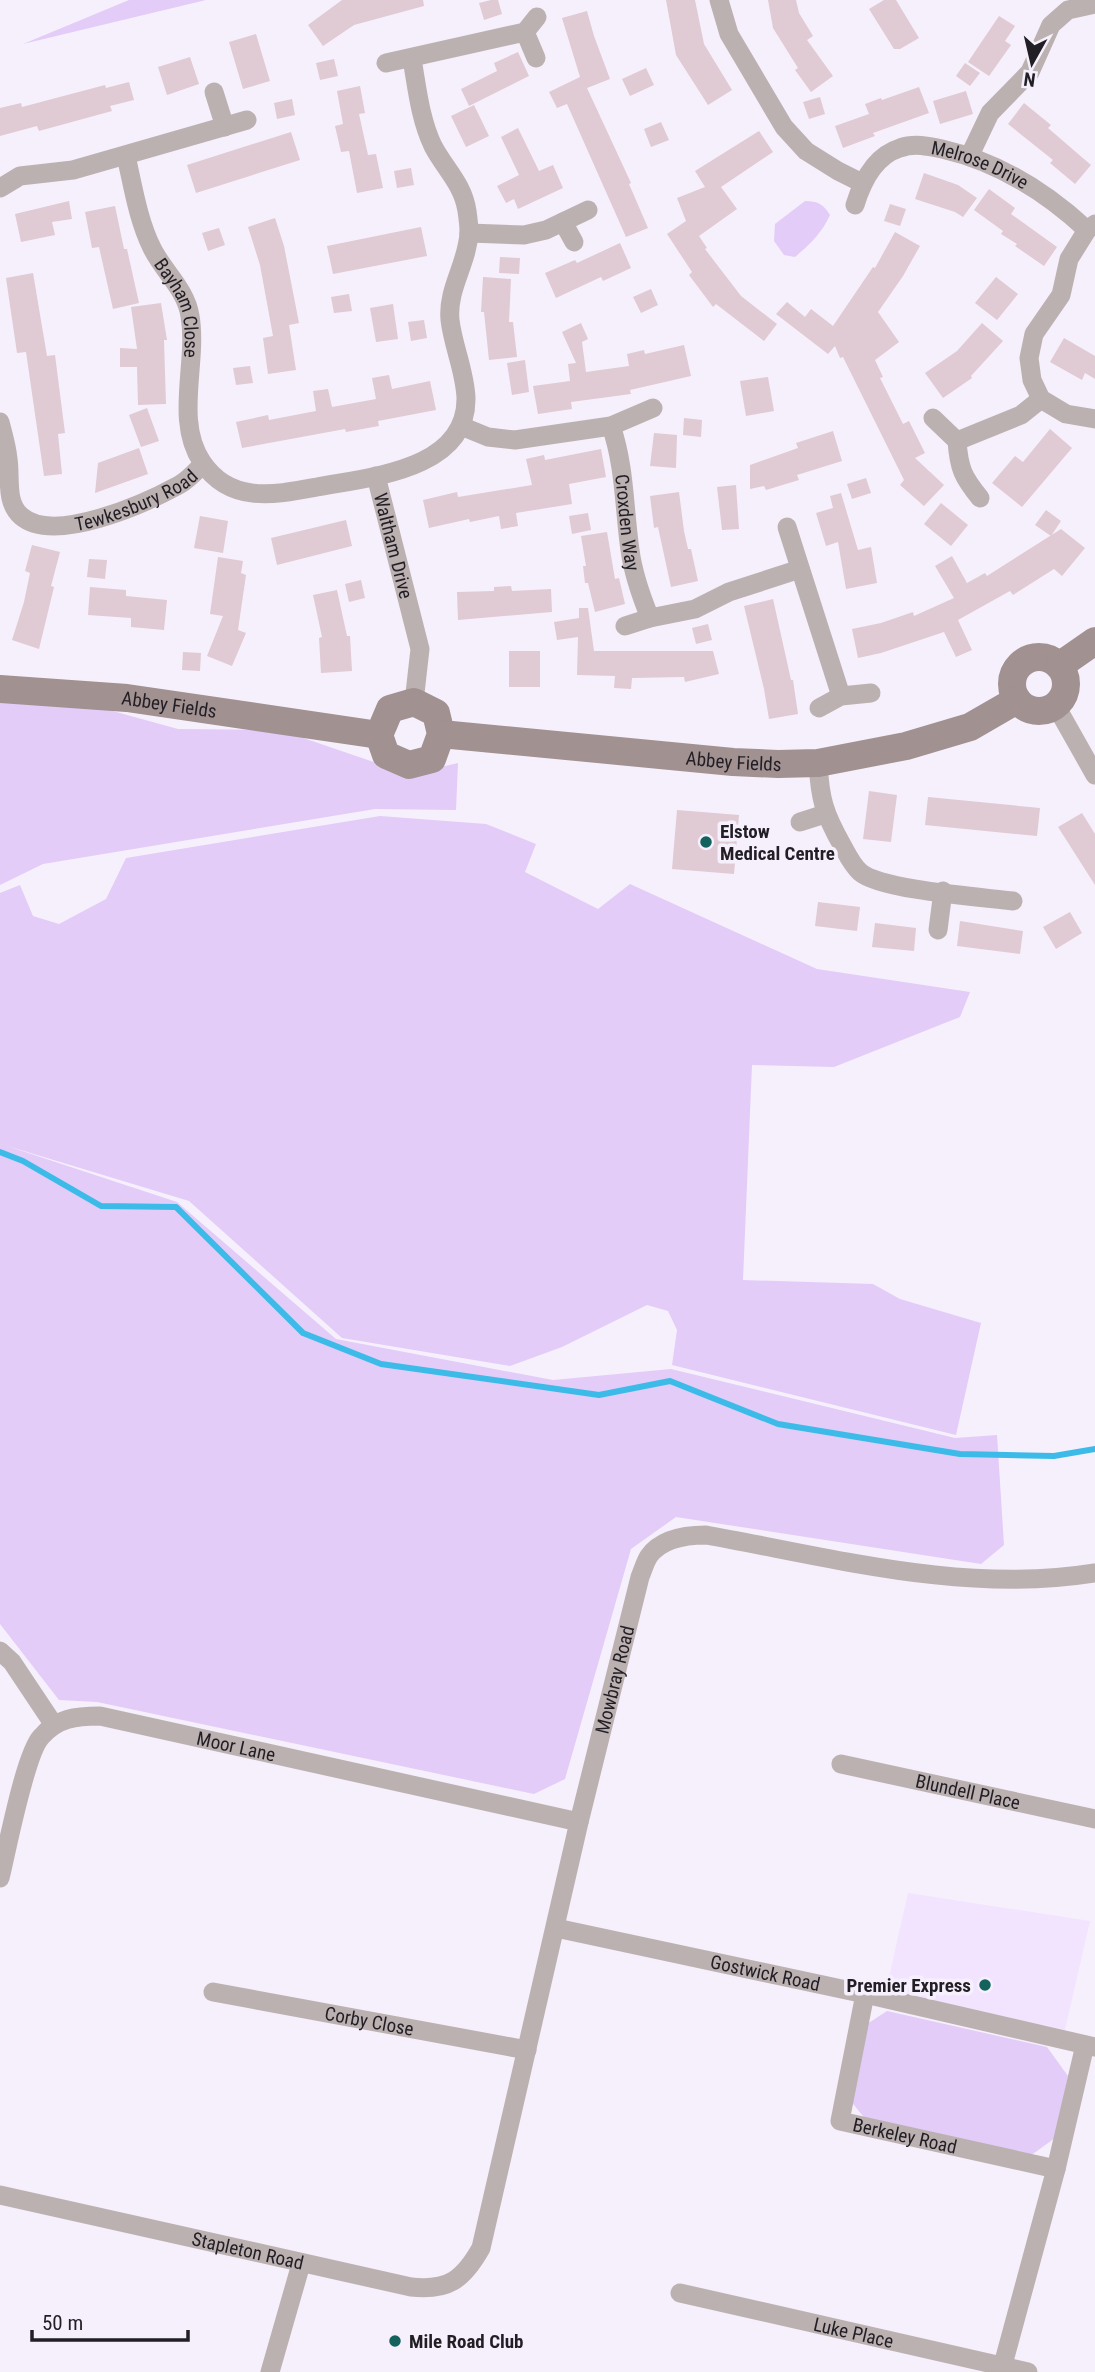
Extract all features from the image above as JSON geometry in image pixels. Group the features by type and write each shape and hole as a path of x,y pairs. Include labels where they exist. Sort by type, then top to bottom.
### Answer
{"street":[{"path":"719,0 729,34 784,127 806,151 862,183"},
{"path":"970,155 990,113 1030,72 1051,25 1065,5 1095,4"},
{"path":"386,63 412,59 531,24 536,58"},
{"path":"412,59 423,115 433,146 459,184 467,208 469,233 454,286 450,320 464,378 466,401 461,426 488,437 515,440 611,426 653,408"},
{"path":"214,92 225,127"},
{"path":"0,188 20,176 72,170 247,120"},
{"name":"Melrose Drive","path":"855,205 862,183 878,160 898,148 921,145 970,155 1017,176 1091,227"},
{"name":"Bayham Close","path":"126,156 150,245 182,292 190,314 192,341 189,422 192,444 203,464"},
{"path":"469,233 524,235 546,230 588,210"},
{"path":"563,222 574,242"},
{"path":"1091,227 1069,258 1061,295 1034,334 1029,358 1032,380 1041,399 1066,414 1095,419"},
{"path":"957,441 1021,415 1041,399"},
{"path":"933,418 957,441 958,463 963,478 980,498"},
{"name":"Tewkesbury Road","path":"0,422 9,459 12,503 20,515 31,521 49,524 80,524 110,516 182,484 203,464 220,481 244,493 268,496 376,476"},
{"name":"Waltham Drive","path":"414,702 420,649 376,476 405,469 430,458 450,443 461,426"},
{"name":"Croxden Way","path":"611,426 619,449 630,552 640,594 650,618"},
{"path":"787,527 841,696"},
{"path":"625,626 695,608 729,592 800,569"},
{"path":"1059,666 1095,641"},
{"path":"1035,658 1044,658 1059,666 1066,682 1066,691 1056,706 1040,711 1031,710 1017,700 1013,683 1019,666 1035,658"},
{"name":"Abbey Fields","path":"0,689 127,698 379,735"},
{"path":"819,709 841,696 871,693"},
{"name":"Abbey Fields","path":"441,734 733,762 818,763 906,746 970,727 1017,700"},
{"path":"414,702 436,713 441,734 432,759 408,765 386,755 379,735 390,709 414,702"},
{"path":"1056,706 1095,775"},
{"path":"818,763 825,814 850,861 860,872 887,885 1013,901"},
{"path":"800,822 825,814"},
{"path":"938,930 943,891"},
{"name":"Mowbray Road","path":"481,2248 579,1822 640,1577 649,1556 665,1543 685,1535 706,1535 933,1575 1013,1580 1095,1573"},
{"path":"0,1651 12,1662 54,1725 39,1738 26,1773 0,1878"},
{"name":"Moor Lane","path":"54,1725 76,1716 100,1716 579,1822"},
{"name":"Blundell Place","path":"841,1764 1095,1819"},
{"name":"Gostwick Road","path":"556,1928 865,1994 1090,2046"},
{"name":"Corby Close","path":"213,1992 527,2050"},
{"name":"Berkeley Road","path":"865,1994 840,2121 1056,2169"},
{"path":"1001,2369 1090,2046"},
{"name":"Stapleton Road","path":"0,2195 411,2287 432,2289 452,2281 469,2268 481,2248"},
{"path":"270,2372 301,2264"},
{"name":"Luke Place","path":"680,2293 1001,2369 1028,2372"}],"shaded area":[{"path":"129,0 206,0 23,44"},
{"path":"805,201 820,204 830,215 819,233 795,257 784,255 774,241 775,224"},
{"path":"0,700 98,707 178,729 280,730 400,771 428,770 458,763 456,810 375,809 43,864 0,885"},
{"path":"380,816 486,824 536,844 525,872 598,909 630,884 817,969 970,992 960,1017 834,1067 752,1065 743,1280 873,1284 900,1299 981,1323 956,1435 672,1365 677,1330 668,1311 647,1305 562,1347 510,1366 342,1338 189,1201 4,1145 177,1202 336,1339 553,1380 671,1369 955,1438 997,1435 1004,1545 981,1564 676,1517 631,1549 565,1779 534,1794 97,1702 59,1700 0,1624 0,893 20,885 33,916 59,924 106,899 126,858"},
{"path":"908,1893 1090,1921 1065,2030 886,1990"},
{"path":"887,2011 1047,2047 1068,2076 1055,2138 1030,2156 867,2121 849,2099 864,2026"}],"building":[{"path":"342,0 423,0 424,6 354,25 323,46 308,25"},
{"path":"498,0 502,14 484,20 479,3"},
{"path":"666,0 695,0 704,44 732,90 708,105 676,55"},
{"path":"768,0 796,0 799,13 813,36 807,40 833,76 811,92 795,70 798,68 773,28"},
{"path":"884,0 896,0 919,38 900,49 894,49 869,9"},
{"path":"587,11 610,79 587,88 631,183 629,184 648,228 626,237 567,104 557,108 549,92 580,77 562,18"},
{"path":"999,16 1015,26 1005,41 1011,45 989,76 968,62"},
{"path":"256,34 270,81 243,89 229,42"},
{"path":"518,52 529,76 469,106 461,89 497,71 494,63"},
{"path":"190,57 199,84 167,95 158,67"},
{"path":"334,59 338,76 320,80 316,63"},
{"path":"965,63 980,73 970,86 956,76"},
{"path":"646,68 654,85 630,96 622,79"},
{"path":"129,82 134,100 110,106 112,111 39,131 37,126 0,136 0,108 21,103 22,107 105,85 106,88"},
{"path":"360,86 365,113 359,114 368,155 376,154 383,188 357,193 349,151 341,152 335,126 343,124 337,91"},
{"path":"919,87 929,113 873,133 875,136 843,148 835,126 869,114 865,104"},
{"path":"966,91 973,114 940,124 933,101"},
{"path":"820,97 825,114 809,119 803,102"},
{"path":"292,99 295,115 277,119 274,103"},
{"path":"1024,103 1051,125 1048,128 1091,165 1075,184 1050,163 1053,160 1008,124"},
{"path":"474,105 489,136 466,147 451,116"},
{"path":"661,122 669,140 651,147 644,129"},
{"path":"518,128 539,171 553,165 563,188 518,209 514,199 506,203 497,186 519,175 501,137"},
{"path":"759,131 773,152 721,187 737,209 699,236 707,248 705,249 741,296 777,324 764,341 716,304 713,307 689,275 692,272 667,234 686,221 677,198 705,187 695,171"},
{"path":"291,132 300,160 196,193 187,165"},
{"path":"411,168 414,185 397,188 394,171"},
{"path":"924,173 958,185 977,198 963,217 915,199"},
{"path":"989,189 1015,208 1011,214 1057,247 1044,266 1015,246 1017,244 1001,234 1003,231 974,210"},
{"path":"69,201 72,219 52,222 55,235 21,242 15,214"},
{"path":"890,204 906,209 900,226 884,221"},
{"path":"115,206 139,303 113,309 99,247 92,248 85,212"},
{"path":"275,218 284,246 299,323 289,325 296,370 268,374 263,338 273,336 260,265 248,227"},
{"path":"421,227 427,256 333,274 327,246"},
{"path":"219,228 225,245 208,251 202,233"},
{"path":"895,232 920,246 878,312 899,342 875,360 883,377 880,378 903,424 909,421 925,453 915,458 944,485 924,506 900,485 904,480 835,346 828,354 776,314 787,302 805,317 811,309 833,326 873,267 875,268"},
{"path":"620,243 631,268 603,281 601,277 556,298 545,273 575,260 577,263"},
{"path":"500,257 520,258 519,274 499,273"},
{"path":"33,273 47,356 55,355 65,433 58,434 62,474 44,476 26,352 17,353 6,278"},
{"path":"483,277 511,279 509,322 513,322 517,357 489,360 484,312 481,312"},
{"path":"996,277 1018,294 997,320 975,303"},
{"path":"651,289 658,305 641,313 633,297"},
{"path":"349,294 352,311 334,313 331,297"},
{"path":"161,303 167,340 164,340 166,404 138,405 137,367 120,367 120,348 137,349 131,307"},
{"path":"393,304 398,339 376,342 370,308"},
{"path":"424,320 427,338 411,341 408,322"},
{"path":"581,323 588,339 582,342 586,372 629,366 627,354 644,350 645,354 684,345 691,376 630,390 631,394 571,402 572,409 538,414 533,386 570,381 568,364 576,363 562,332"},
{"path":"982,323 1003,341 972,378 943,398 925,373 957,351"},
{"path":"1064,338 1095,356 1095,379 1085,373 1082,380 1050,362"},
{"path":"525,360 529,392 512,395 507,363"},
{"path":"250,366 253,383 236,385 233,368"},
{"path":"389,375 392,389 430,381 436,410 378,421 379,426 346,432 345,429 242,448 236,422 268,415 269,420 316,411 313,391 328,389 332,407 376,399 372,378"},
{"path":"768,377 774,411 746,416 740,381"},
{"path":"147,408 159,441 141,447 129,415"},
{"path":"684,418 702,420 701,437 683,435"},
{"path":"1050,429 1072,448 1022,507 992,483 1015,456 1023,462"},
{"path":"833,431 842,461 797,475 799,480 766,490 764,486 750,489 750,465 798,448 796,443"},
{"path":"654,433 677,435 676,468 650,466"},
{"path":"139,448 148,474 95,493 98,463"},
{"path":"601,449 606,477 569,484 572,504 516,513 518,526 501,529 499,516 470,522 469,519 429,528 423,500 457,492 458,497 532,485 526,459 544,455 545,460"},
{"path":"866,478 871,493 852,499 847,484"},
{"path":"736,485 739,529 722,530 717,487"},
{"path":"679,492 684,531 698,581 671,587 658,527 654,528 650,496"},
{"path":"841,493 858,550 871,547 877,583 846,589 838,542 826,546 816,513 833,508 830,496"},
{"path":"941,503 968,525 951,546 924,524"},
{"path":"1046,510 1061,521 1051,536 1035,525"},
{"path":"588,513 591,530 572,534 569,516"},
{"path":"200,516 228,521 223,553 194,548"},
{"path":"346,520 352,546 277,565 271,538"},
{"path":"1061,529 1085,548 1062,576 1054,569 1013,595 1010,591 958,620 972,650 956,657 944,632 858,658 852,629 913,612 914,616 954,598 935,566 952,556 967,583 985,573 987,576"},
{"path":"607,532 615,579 619,578 625,604 595,612 588,583 585,583 583,566 586,566 581,536"},
{"path":"32,545 60,552 39,649 12,640 24,602 30,573 25,571"},
{"path":"218,557 243,561 241,573 246,575 238,630 246,633 232,666 207,656 223,616 210,614"},
{"path":"89,559 107,560 105,579 87,577"},
{"path":"361,580 365,598 349,602 345,584"},
{"path":"511,586 512,591 551,589 552,612 458,620 457,592 494,591 494,587"},
{"path":"90,587 126,590 126,596 167,600 164,630 131,627 131,618 88,615"},
{"path":"337,590 347,636 350,636 352,671 321,673 319,638 322,637 313,595"},
{"path":"773,599 793,680 798,714 769,719 744,606"},
{"path":"579,608 588,608 594,651 713,651 719,674 685,682 684,677 632,678 631,689 614,688 615,676 577,675 578,637 557,640 554,622 579,618"},
{"path":"708,624 712,640 696,644 692,628"},
{"path":"509,651 540,651 540,687 509,687"},
{"path":"183,652 201,653 200,671 182,670"},
{"path":"869,791 897,795 891,842 863,839"},
{"path":"928,797 1040,808 1037,836 925,825"},
{"name":"Elstow Medical Centre","path":"677,810 739,815 734,874 672,869"},
{"path":"1082,813 1095,834 1095,885 1058,827"},
{"path":"818,902 860,907 857,931 815,926"},
{"path":"1070,912 1082,933 1056,949 1043,927"},
{"path":"960,921 1023,931 1020,954 957,946"},
{"path":"875,923 916,928 914,951 872,947"}],"waterway":[{"path":"0,1152 23,1161 101,1206 176,1207 303,1333 381,1364 599,1395 670,1381 778,1424 960,1454 1054,1456 1095,1449"}],"place":[{"name":"Elstow Medical Centre","path":"706,842"},
{"name":"Premier Express","path":"985,1985"},
{"name":"Mile Road Club","path":"395,2341"}]}
